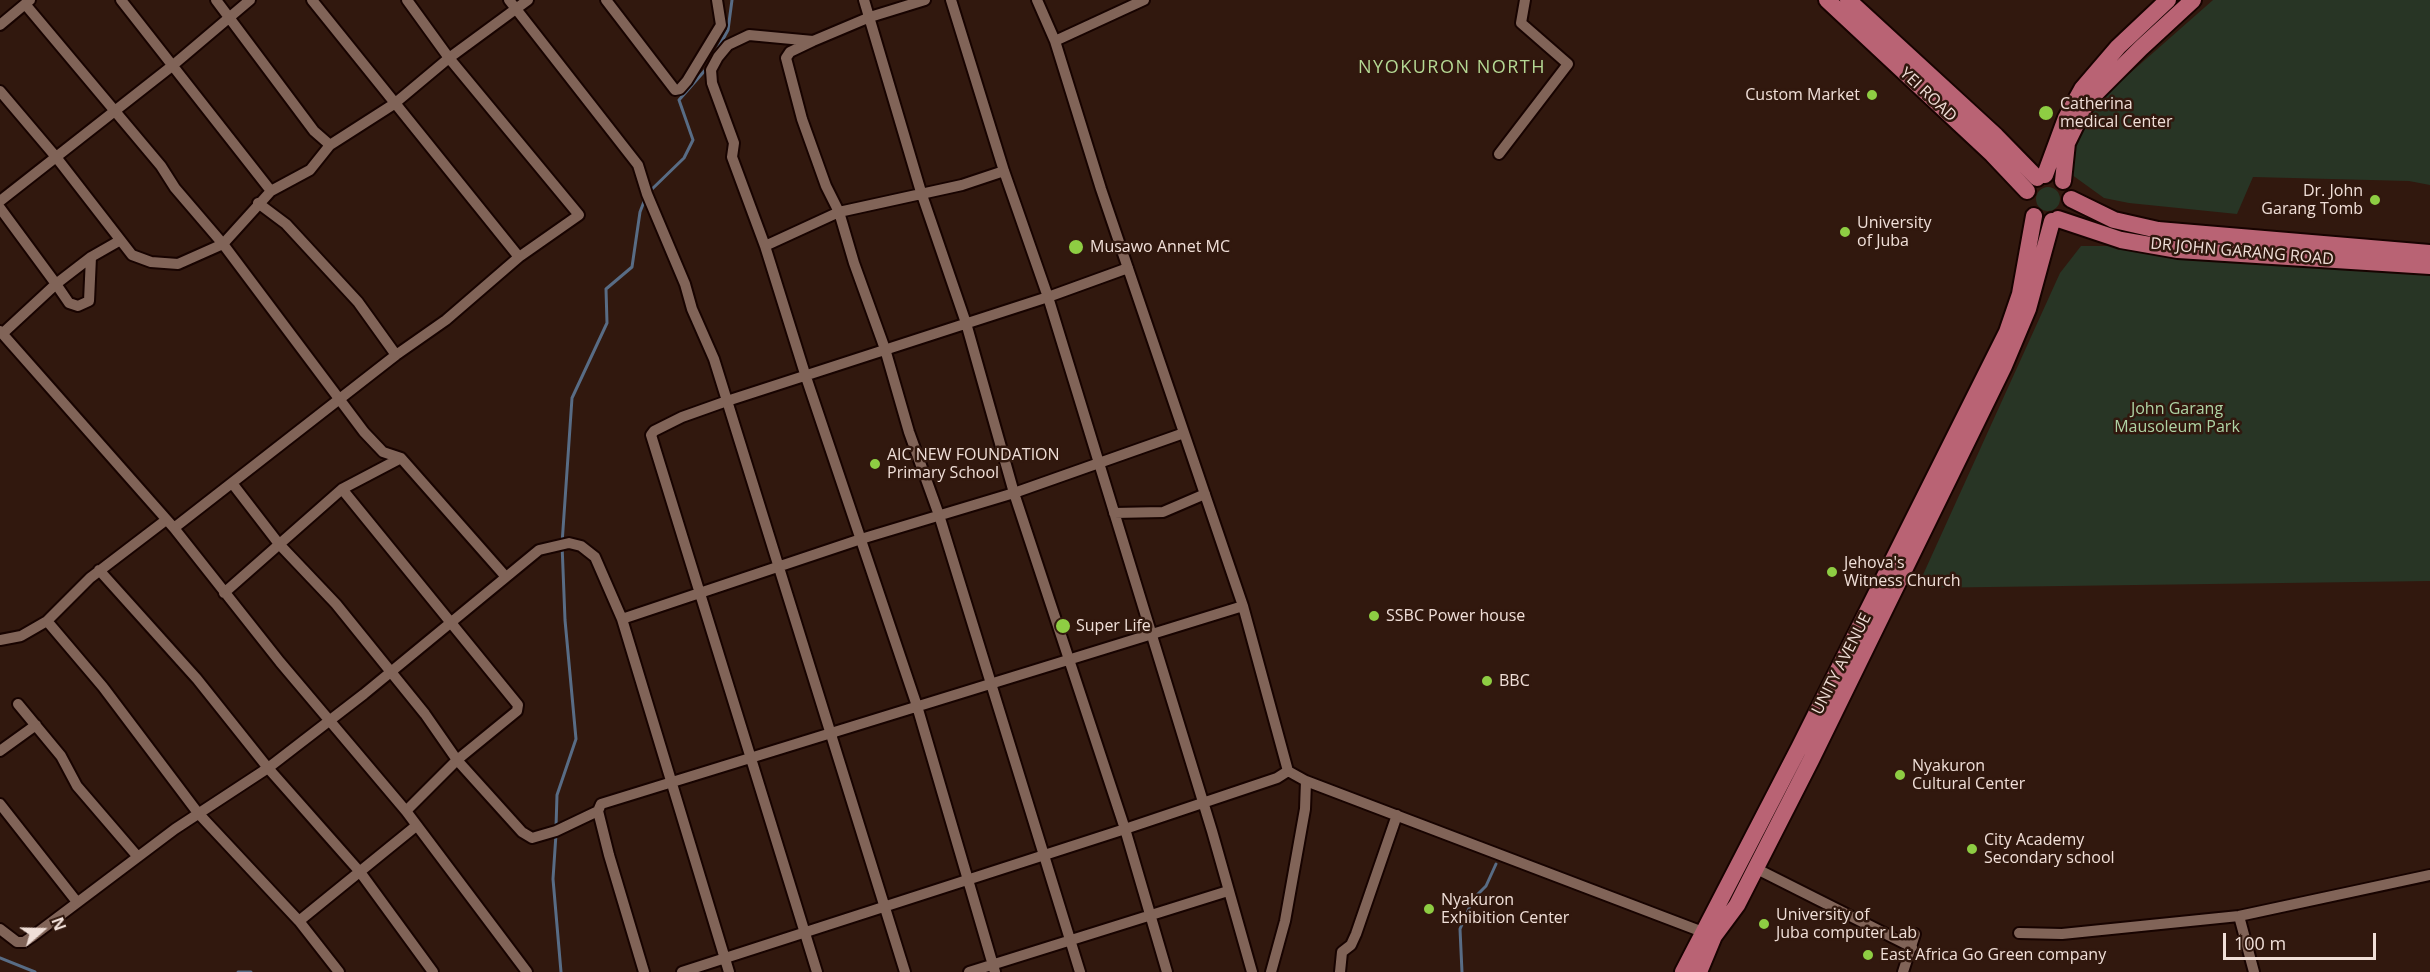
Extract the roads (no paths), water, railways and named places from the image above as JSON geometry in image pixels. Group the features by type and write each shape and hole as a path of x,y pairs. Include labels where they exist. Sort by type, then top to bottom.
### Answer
{"main road":[{"name":"YEI ROAD","path":"1827,0 1992,154 2027,191"},
{"name":"YEI ROAD","path":"1848,0 1885,38 2041,176"},
{"path":"2041,176 2063,181 2068,187 2071,199 2067,211 2055,220 2034,216 2026,205 2027,191 2041,176 2066,118 2082,89 2118,47 2168,0"},
{"path":"2063,181 2067,143 2087,102 2140,48 2193,0"},
{"name":"DR JOHN GARANG ROAD","path":"2071,199 2114,219 2158,230 2430,253"},
{"name":"UNITY AVENUE","path":"1683,972 1708,934 2007,332 2020,294 2034,216"},
{"name":"DR JOHN GARANG ROAD","path":"2055,220 2121,240 2178,250 2430,266"},
{"name":"UNITY AVENUE","path":"1699,972 1708,934 1737,905 1906,570 2004,366 2031,298 2055,220"}],"street":[{"path":"121,0 271,191"},
{"path":"216,0 314,130 330,146"},
{"path":"0,201 172,66 250,0"},
{"path":"312,0 519,258"},
{"path":"0,640 21,636 47,621 99,570 232,483 338,399 446,320 519,258 579,214 449,58 407,0"},
{"path":"0,91 56,157 119,241 140,260 170,265 178,264 223,244 271,191 310,170 330,146 394,104 513,4 528,0"},
{"path":"606,0 675,90 680,89 687,81 721,25 717,0"},
{"path":"864,0 921,192 966,322 1014,493 1070,657 1153,916 1167,972"},
{"path":"925,0 870,16 813,41 790,52 786,58 787,65 802,118 826,186 839,212 854,263 885,349 909,432 939,515 1080,972"},
{"path":"951,0 1100,464 1252,972"},
{"path":"1037,0 1055,41 1128,268 1242,606 1288,771 1306,781 1708,934"},
{"path":"1055,41 1144,0"},
{"path":"1499,154 1568,64 1521,23 1525,0"},
{"path":"0,25 28,2 161,166 175,188 223,244 338,399 383,452 401,458 506,577"},
{"path":"513,4 638,165 647,194 685,284 692,309 714,358 904,972"},
{"path":"813,41 749,35 728,45 711,70 712,83 734,143 732,157 765,246 806,377 917,706 993,968"},
{"path":"765,246 839,212 921,192 962,185 1005,171"},
{"path":"258,203 286,224 358,302 396,355"},
{"path":"0,208 69,303 78,306 89,300 91,257"},
{"path":"119,241 91,257 1,332 170,524 224,593 406,811 477,901 527,972"},
{"path":"817,972 651,435 654,430 682,417 727,401 1048,297 1128,268"},
{"path":"622,619 861,539 1014,493 1184,433"},
{"path":"224,593 342,489 401,458"},
{"path":"232,483 279,544 336,604 457,760 522,832 532,838 556,831 598,811"},
{"path":"342,489 518,708 457,760 406,811"},
{"path":"1114,513 1163,512 1204,494"},
{"path":"0,929 10,939 24,942 198,813 268,768 330,721 539,550 562,544 581,546 595,557 622,619 729,972"},
{"path":"99,570 197,679 268,768 360,872 433,972"},
{"path":"644,972 598,811 601,804 992,684 1070,657 1242,606"},
{"path":"47,621 103,687 198,813 299,921 339,972"},
{"path":"18,704 61,756 77,786 138,857"},
{"path":"0,751 36,725"},
{"path":"682,972 724,956 805,933 1125,829 1278,778 1288,771"},
{"path":"1271,972 1285,921 1305,810 1306,781"},
{"path":"0,804 77,902"},
{"path":"1340,972 1342,952 1351,945 1356,934 1397,815"},
{"path":"299,921 416,826"},
{"path":"1755,868 1912,947"},
{"path":"2019,933 2062,934 2239,916 2430,875"},
{"path":"969,972 993,968 1228,891"},
{"path":"2239,916 2254,972"},
{"path":"1903,972 1915,934"}],"waterway":[{"path":"716,52 728,30 732,0"},
{"path":"650,191 684,158 693,140 679,100 707,68"},
{"path":"556,827 557,795 576,739 565,620 562,544 572,398 607,323 606,289 632,267 640,212 645,199"},
{"path":"556,834 553,879 561,972"},
{"path":"1462,972 1460,929 1473,899 1486,886 1496,864"},
{"path":"0,958 35,972"},
{"path":"238,972 251,972"}],"place":[{"name":"Custom Market","path":"1872,95"},
{"name":"Catherina medical Center","path":"2046,113"},
{"name":"Dr. John Garang Tomb","path":"2375,200"},
{"name":"University of Juba","path":"1845,232"},
{"name":"Musawo Annet MC","path":"1076,247"},
{"name":"AIC NEW FOUNDATION Primary School","path":"875,464"},
{"name":"Jehova's Witness Church","path":"1832,572"},
{"name":"SSBC Power house","path":"1374,616"},
{"name":"Super Life","path":"1063,626"},
{"name":"BBC","path":"1487,681"},
{"name":"Nyakuron Cultural Center","path":"1900,775"},
{"name":"City Academy Secondary school","path":"1972,849"},
{"name":"Nyakuron Exhibition Center","path":"1429,909"},
{"name":"University of Juba computer Lab","path":"1764,924"},
{"name":"East Africa Go Green company","path":"1868,955"}],"district":[{"name":"NYOKURON NORTH","path":"1452,68"}],"park label":[{"name":"John Garang Mausoleum Park","path":"2177,418"}]}
